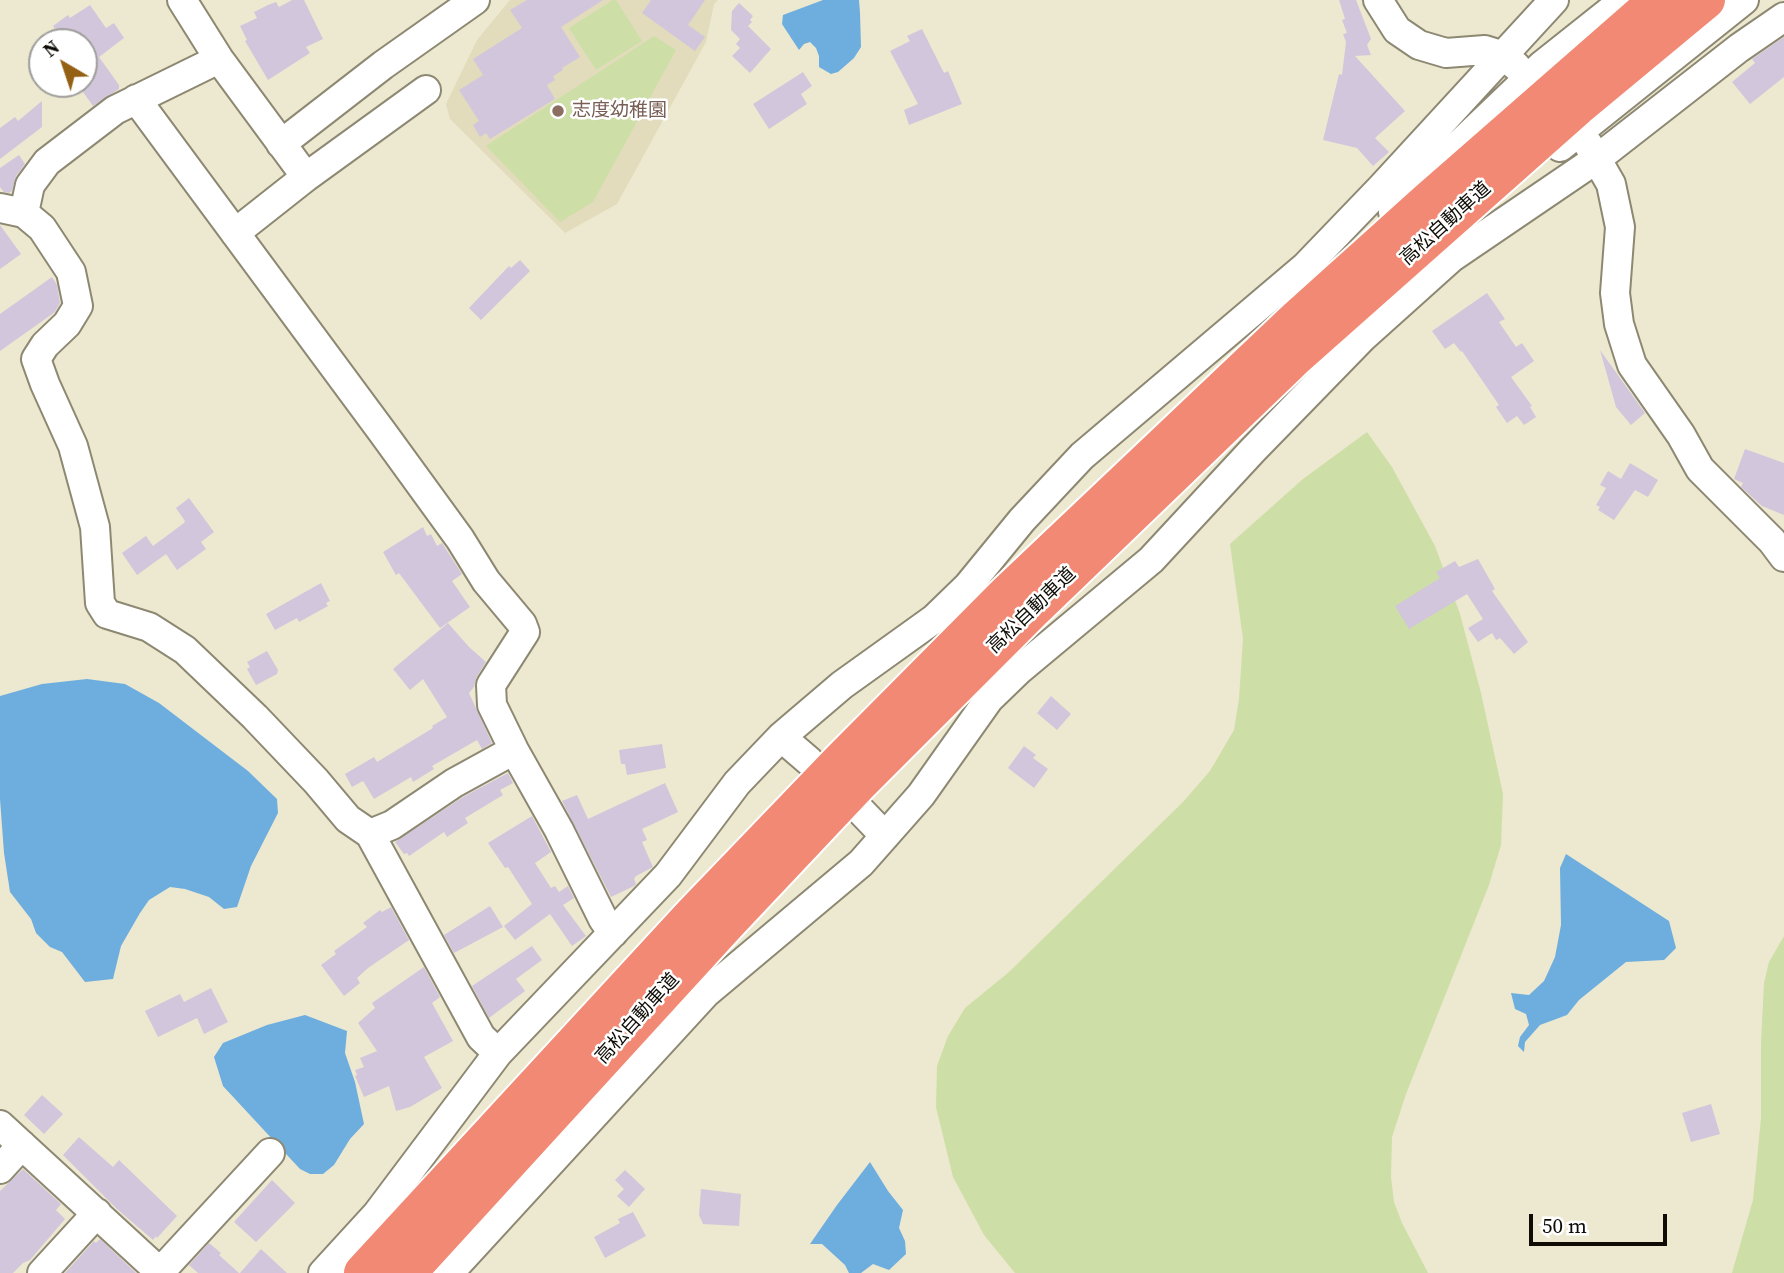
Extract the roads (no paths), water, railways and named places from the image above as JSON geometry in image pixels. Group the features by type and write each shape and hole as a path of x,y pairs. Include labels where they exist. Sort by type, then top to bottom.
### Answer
{"highway":[{"name":"高松自動車道","path":"363,1273 693,915 1009,592 1298,318 1657,0"},
{"name":"高松自動車道","path":"407,1273 727,923 869,774 1041,601 1295,358 1577,107 1706,0"}],"street":[{"path":"182,0 219,60 306,177"},
{"path":"281,144 373,73 475,0"},
{"path":"1378,0 1397,30 1419,45 1446,53 1485,50 1511,62"},
{"path":"323,1273 376,1214 498,1052 668,874 737,783 781,737 842,685 934,620 968,586 1022,520 1082,456 1306,267 1511,62 1554,0"},
{"path":"1298,318 1427,175 1541,66 1624,0"},
{"path":"1383,280 1474,215 1744,0"},
{"path":"449,1273 706,993 861,863 921,795 989,699 1019,670 1151,560 1363,337 1451,258 1592,150 1784,17"},
{"path":"219,60 115,110 47,162 12,211 42,228 71,272 78,306 67,324 45,345 36,359 73,446 95,527 100,603 107,614 149,627 185,650 255,716 348,819 370,834 481,1037 498,1052"},
{"path":"235,233 306,177 426,90"},
{"path":"136,99 460,540 486,581 522,624 525,632 491,685 492,705 603,919 613,933"},
{"path":"1592,150 1611,184 1620,227 1615,293 1619,324 1632,365 1681,435 1700,469 1780,543"},
{"path":"781,737 809,761"},
{"path":"370,834 393,825 454,783 514,750"},
{"path":"861,811 886,836"},
{"path":"0,1125 161,1273 270,1153"},
{"path":"0,1169 22,1146"},
{"path":"42,1273 97,1213"}],"water":[{"path":"823,0 859,0 861,47 854,58 838,72 831,74 819,67 816,48 810,42 799,50 782,24 783,15"},
{"path":"87,679 125,684 159,703 248,771 277,799 278,813 251,866 237,907 224,909 209,897 170,887 149,900 140,913 121,946 113,979 85,982 62,952 50,947 36,933 31,919 10,892 0,799 0,696 42,684"},
{"path":"1566,854 1669,921 1676,948 1664,960 1626,962 1579,1000 1567,1015 1540,1025 1525,1042 1524,1052 1518,1046 1520,1037 1529,1025 1526,1014 1515,1009 1511,993 1529,995 1544,981 1555,957 1561,925 1560,868"},
{"path":"305,1015 347,1031 345,1053 355,1082 364,1124 350,1139 334,1165 323,1174 310,1174 300,1169 223,1086 214,1057 223,1043 267,1025"},
{"path":"870,1162 903,1210 899,1228 905,1241 906,1254 889,1270 873,1264 861,1273 849,1273 845,1265 822,1244 810,1244"}],"place":[{"name":"志度幼稚園","path":"558,111"}]}
